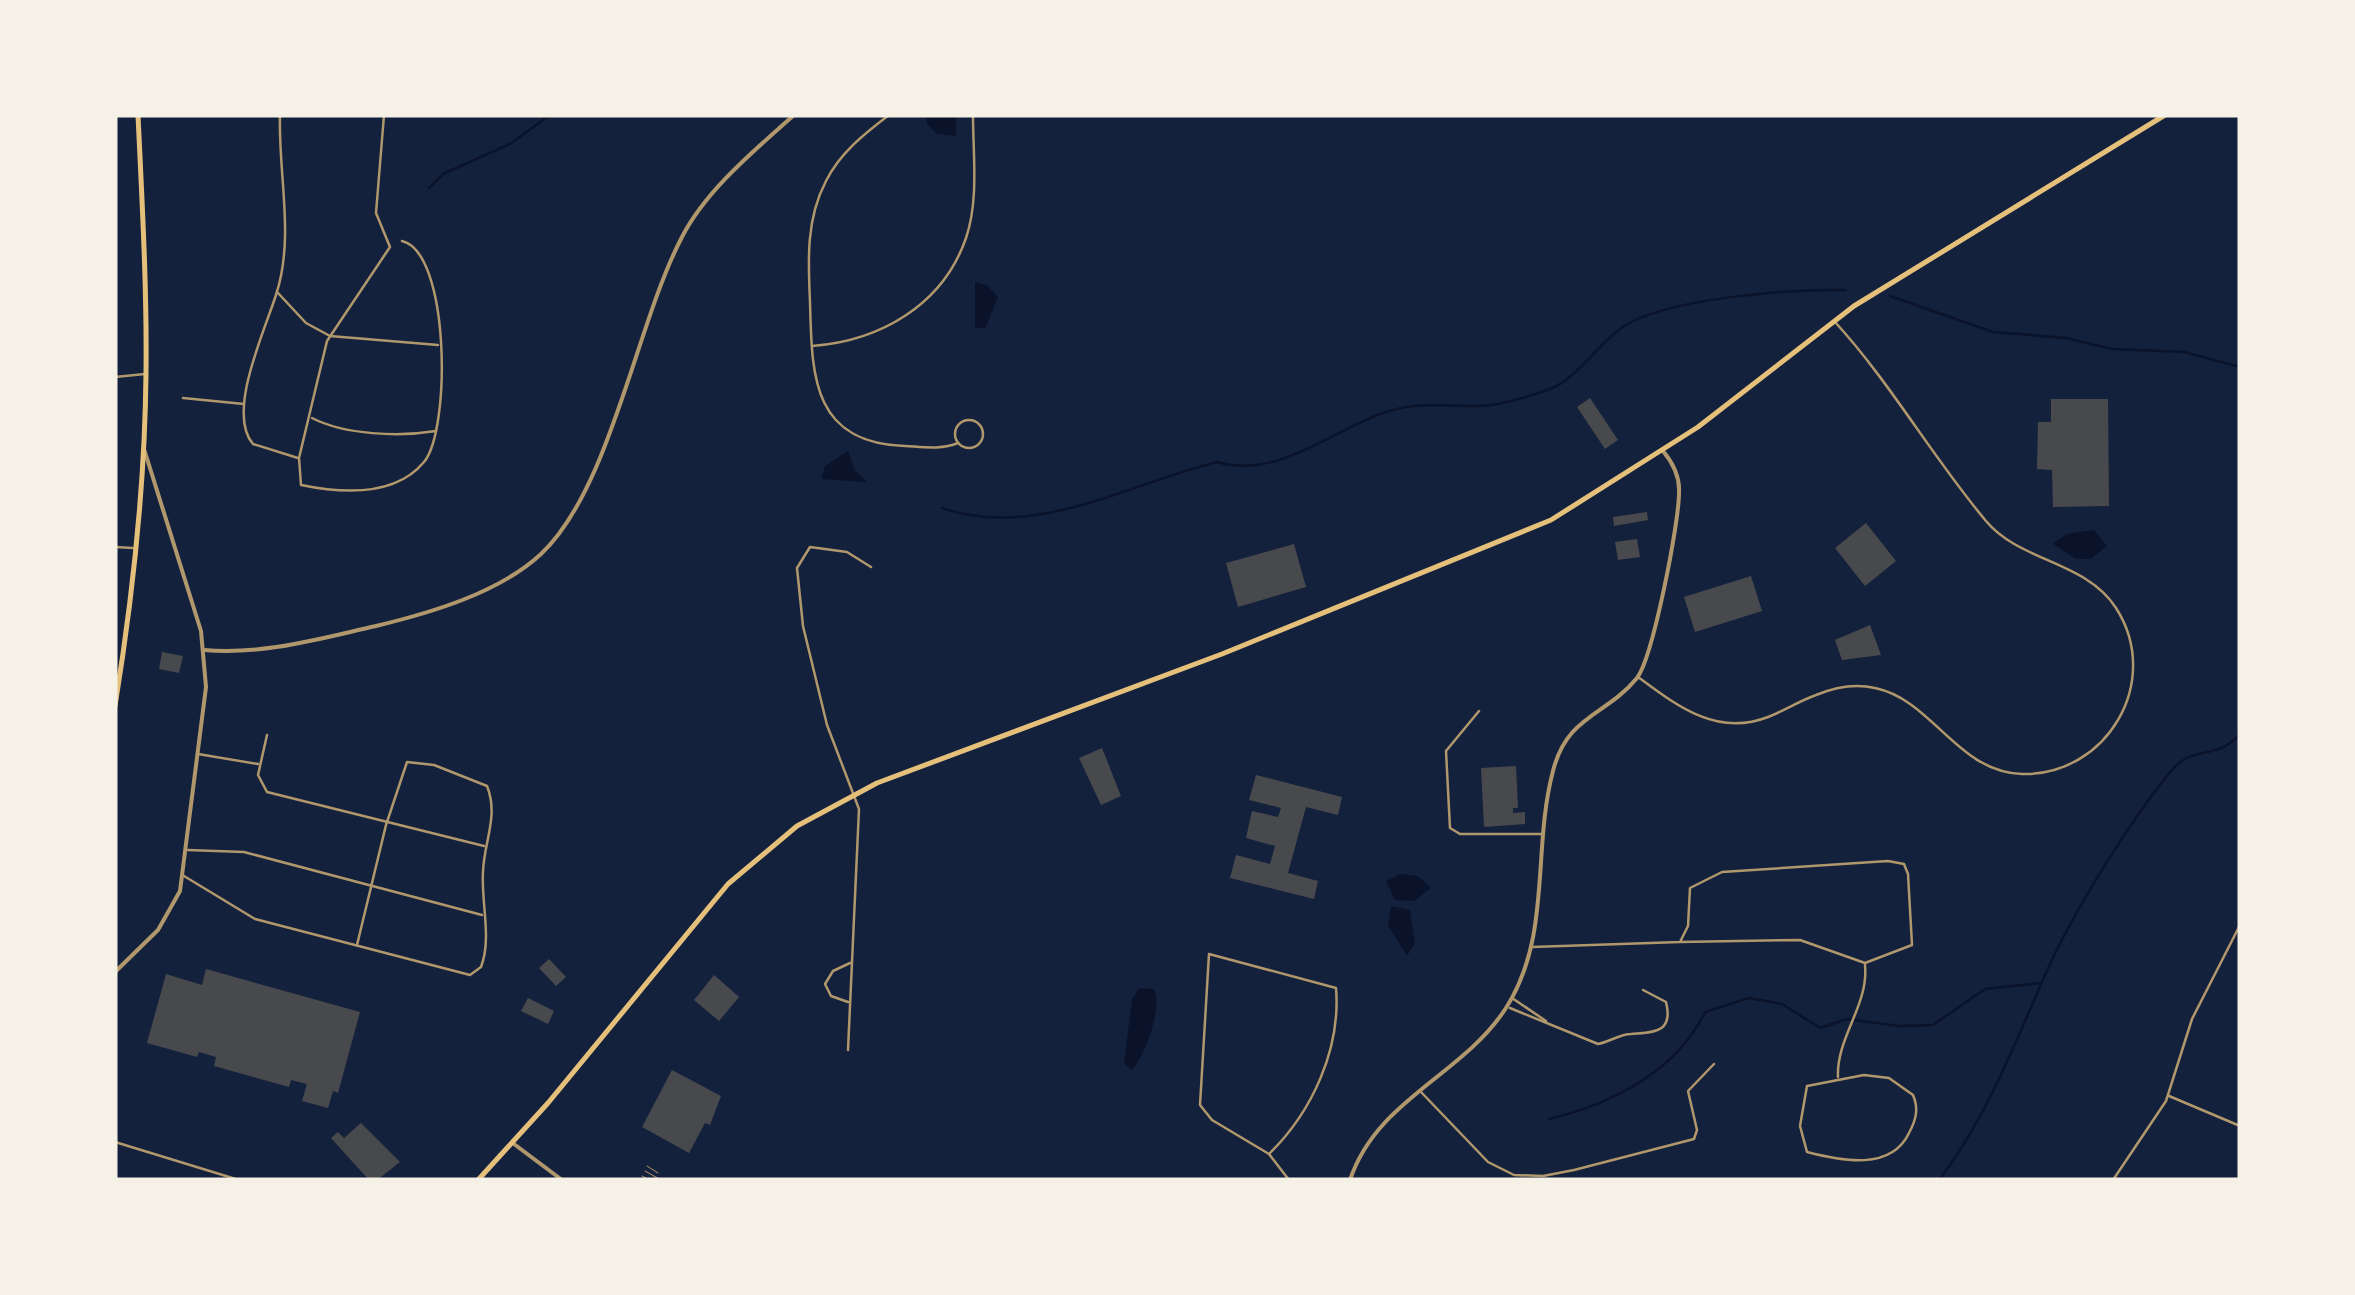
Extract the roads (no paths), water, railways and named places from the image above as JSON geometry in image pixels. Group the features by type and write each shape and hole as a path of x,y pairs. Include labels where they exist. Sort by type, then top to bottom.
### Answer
{"main road":[{"path":"115,706 138,548 144,449 146,374 138,115"},
{"path":"478,1180 728,884 798,826 853,795 1466,559 1551,520 1663,451 1834,320 1958,238 2165,115"}],"street":[{"path":"280,115 284,243 277,292 244,404 243,424 253,444 300,458"},
{"path":"384,115 376,201 390,247 330,336 300,458 298,483 335,492 388,484 421,466 436,431 439,345 431,275 417,248 402,241"},
{"path":"204,650 273,649 384,624 469,596 519,570 540,554 579,498 605,442 684,233 714,194 794,115"},
{"path":"888,115 839,161 814,208 809,232 811,372 820,397 840,423 860,437 887,446 936,448 958,443 971,448 980,444 981,426 970,420 961,422 955,434 958,443"},
{"path":"811,346 868,336 908,315 943,280 966,237 972,210 973,115"},
{"path":"277,292 306,323 330,336 439,345"},
{"path":"1638,677 1674,704 1721,724 1767,718 1835,687 1874,688 1904,700 1966,754 2019,774 2049,772 2079,760 2103,744 2120,720 2130,692 2132,660 2127,631 2115,606 2097,588 2004,540 1987,523 1834,320"},
{"path":"115,376 146,374"},
{"path":"182,398 244,404"},
{"path":"311,417 332,426 398,434 436,431"},
{"path":"115,972 168,916 183,875 206,687 204,650 150,458 144,449"},
{"path":"1350,1180 1379,1124 1469,1050 1512,998 1532,947 1553,770 1566,738 1591,712 1638,677 1658,612 1680,495 1672,463 1663,451"},
{"path":"115,547 138,548"},
{"path":"848,1050 860,826 853,795 826,725 809,654 797,568 810,547 848,552 871,567"},
{"path":"1478,711 1445,755 1450,828 1460,834 1544,834"},
{"path":"267,736 259,764 260,784 266,792 386,825 486,846"},
{"path":"198,754 259,764"},
{"path":"183,875 255,919 470,975 484,962 486,846 494,815 487,786 417,761 404,767 358,945"},
{"path":"187,850 244,852 483,915"},
{"path":"1532,947 1800,940 1865,963 1906,950 1912,944 1908,874 1898,862 1707,876 1690,888 1688,926 1680,942"},
{"path":"2116,1179 2168,1096 2192,1019 2240,925"},
{"path":"1269,1154 1300,1115 1325,1066 1334,1029 1336,988 1210,954 1200,1104 1212,1120 1269,1154 1289,1180"},
{"path":"850,1002 830,996 825,984 834,972 852,962"},
{"path":"1838,1077 1838,1063 1857,1012 1865,963"},
{"path":"1507,1007 1592,1044 1629,1034 1648,1036 1662,1027 1668,1011 1662,998 1643,990"},
{"path":"1512,998 1547,1022"},
{"path":"1419,1090 1488,1162 1528,1176 1574,1170 1692,1140 1697,1130 1688,1099 1690,1087 1714,1064"},
{"path":"1838,1077 1890,1078 1913,1094 1916,1116 1896,1154 1852,1159 1804,1149 1800,1126 1804,1089 1815,1081 1838,1077"},
{"path":"2168,1096 2240,1126"},
{"path":"115,1142 238,1180"},
{"path":"512,1142 562,1180"}],"lane":[{"path":"390,247 402,241"},
{"path":"647,1166 658,1173"},
{"path":"644,1171 661,1180"},
{"path":"642,1176 650,1180"}],"water":[{"path":"926,115 956,115 956,136 937,134 927,124"},
{"path":"975,282 987,285 998,297 985,329 975,327"},
{"path":"848,451 855,470 867,482 821,479 825,466"},
{"path":"2094,530 2107,546 2091,559 2076,559 2053,544 2066,534"},
{"path":"1401,874 1418,876 1431,888 1414,901 1395,900 1386,881"},
{"path":"1391,906 1410,910 1415,943 1407,956 1388,925"},
{"path":"1139,988 1154,989 1156,1008 1147,1043 1132,1070 1124,1064 1132,999"}],"waterway":[{"path":"429,188 443,174 510,144 550,115"},
{"path":"942,508 977,516 1046,513 1217,462 1239,466 1281,460 1392,410 1495,404 1550,389 1569,377 1624,326 1670,308 1764,294 1846,290"},
{"path":"1890,296 1993,332 2066,338 2112,349 2184,352 2240,367"},
{"path":"1939,1180 1985,1107 2070,925 2137,817 2179,763 2222,748 2240,734"},
{"path":"1549,1119 1595,1104 1639,1082 1677,1052 1705,1012 1749,998 1782,1004 1820,1028 1847,1019 1899,1026 1933,1025 1985,989 2042,983"}]}
